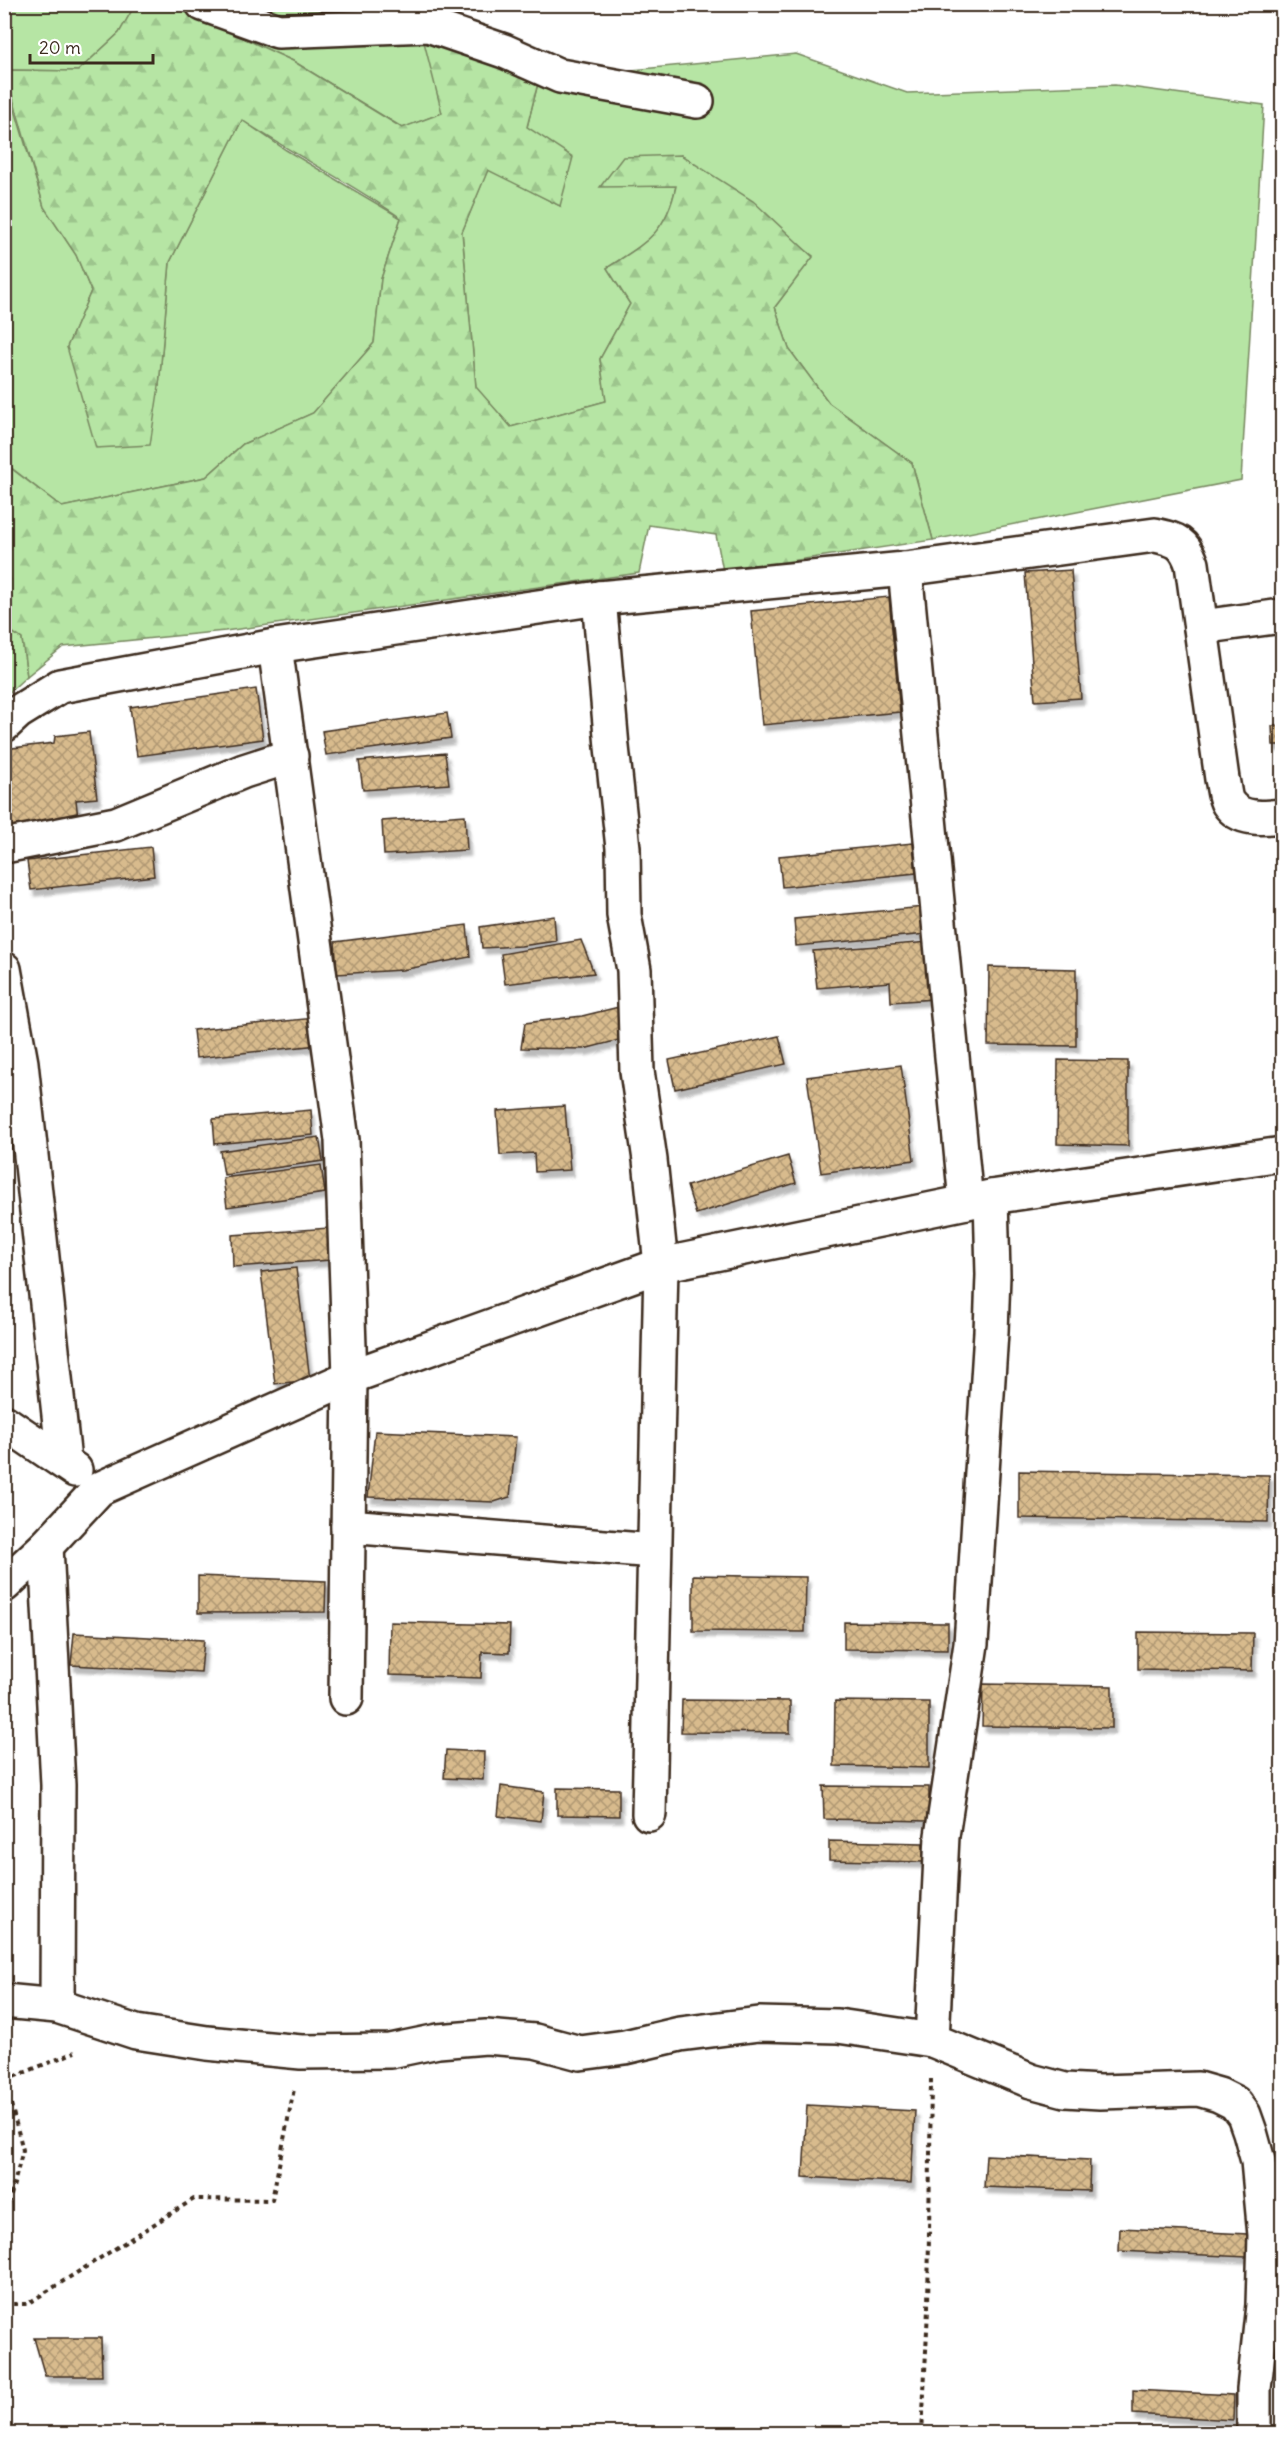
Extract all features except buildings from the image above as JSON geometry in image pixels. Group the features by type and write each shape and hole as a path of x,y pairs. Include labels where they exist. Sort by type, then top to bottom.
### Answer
{"street":[{"path":"203,4 278,31 428,25 504,51 560,75 697,101"},
{"path":"4,725 18,712 60,686 274,646 599,598 905,569 1155,535 1173,539 1186,547 1192,564 1222,779 1228,803 1240,814 1260,819 1282,816"},
{"path":"905,569 978,1199 993,1275 971,1644 942,1836 932,2040"},
{"path":"599,598 623,848 624,915 634,970 637,1071 650,1160 661,1265 649,1814"},
{"path":"1201,627 1282,616"},
{"path":"274,646 291,756 342,1140 350,1377 346,1698"},
{"path":"4,846 116,824 244,771 291,756"},
{"path":"4,969 21,1063 64,1461"},
{"path":"4,1585 46,1546 99,1489 350,1377 661,1265 978,1199 1282,1154"},
{"path":"4,1422 64,1461 99,1489"},
{"path":"348,1526 654,1551"},
{"path":"46,1546 58,1785 57,2006"},
{"path":"4,2001 57,2006 136,2032 207,2043 301,2052 390,2051 438,2041 486,2037 535,2041 580,2053 625,2047 680,2034 759,2024 838,2026 932,2040 1031,2081 1065,2090 1101,2092 1198,2089 1219,2095 1235,2103 1244,2115 1258,2162 1265,2235 1263,2305 1254,2389 1254,2433"}],"path":[{"path":"922,2433 928,2310 932,2040"},
{"path":"4,2221 23,2150 5,2079 80,2050"},
{"path":"4,2304 27,2304 194,2199 272,2200 301,2052"}],"green space":[{"path":"282,4 405,5 435,10 442,113 403,128 293,61 168,5 244,5 264,11"},
{"path":"5,5 135,5 119,33 78,71 5,70"},
{"path":"135,5 168,5 293,61 402,128 442,113 424,42 504,51 539,79 527,127 573,157 560,206 488,170 462,232 476,387 511,427 606,401 600,359 630,304 607,268 652,236 666,216 676,186 600,187 623,157 681,155 753,201 813,257 775,307 789,349 829,403 912,463 933,540 723,571 716,535 649,525 639,573 225,631 63,647 27,676 22,639 5,627 4,463 62,507 206,477 243,444 313,413 374,343 381,279 401,218 242,120 170,262 159,386 150,445 96,448 67,347 91,291 76,255 44,207 5,70 78,71 119,33"},
{"path":"796,54 907,93 1115,85 1264,105 1241,480 933,540 912,463 829,403 789,349 775,307 813,256 681,155 601,186 676,186 672,203 660,227 643,244 607,268 630,304 600,359 606,401 511,427 476,388 462,232 488,169 560,206 527,127 539,79"},
{"path":"4,73 44,207 76,255 91,291 67,347 159,386 170,262 242,120 286,150 401,218 381,279 374,343 313,413 243,444 206,477 62,507 5,463"},
{"path":"5,627 22,639 27,676 5,696"}]}
